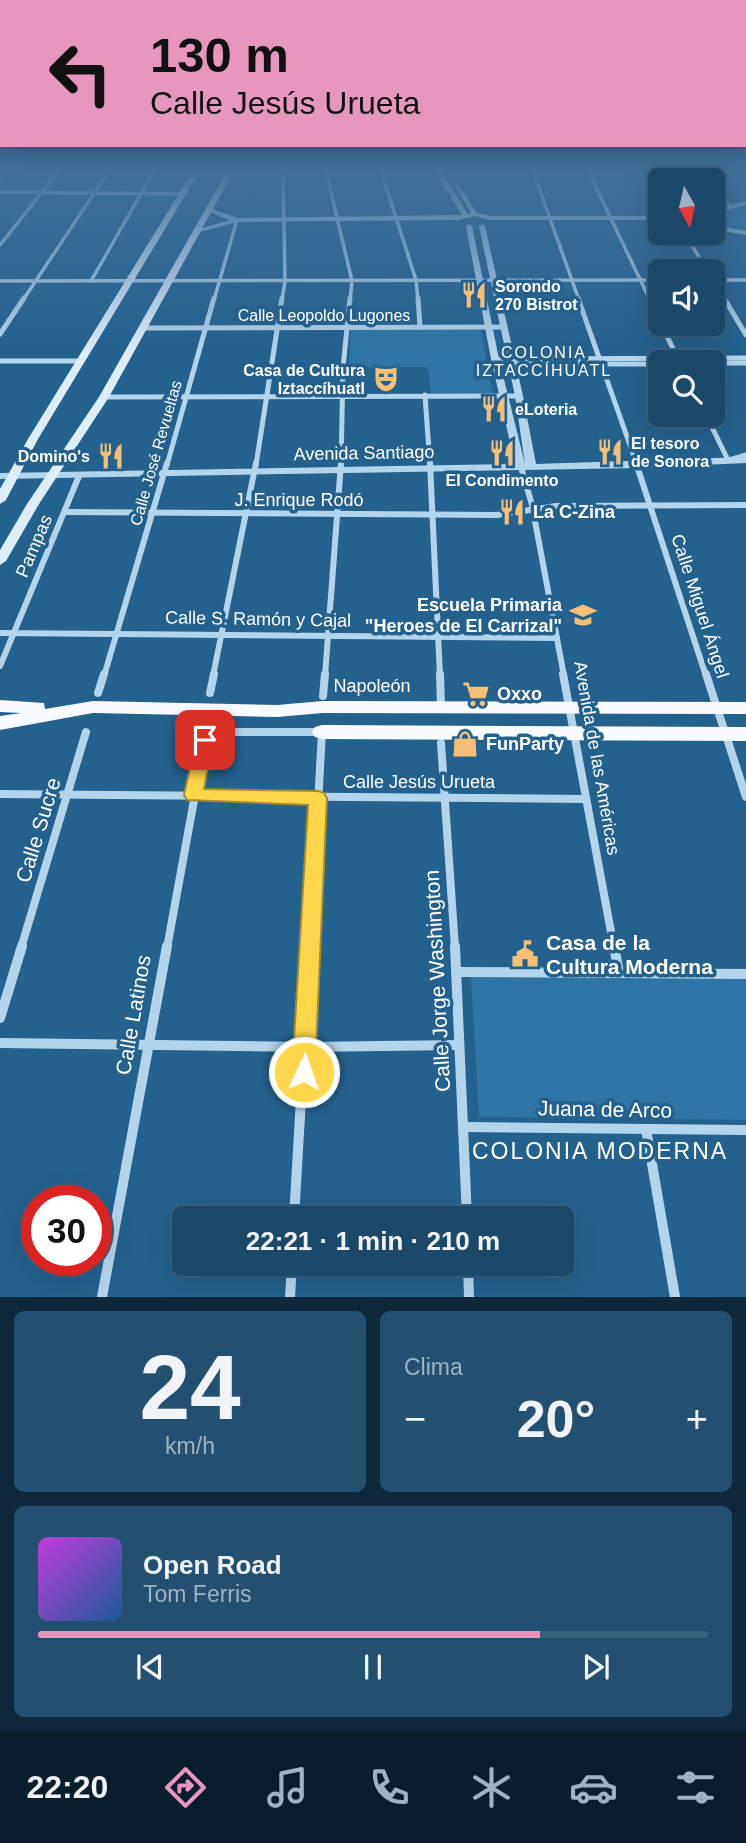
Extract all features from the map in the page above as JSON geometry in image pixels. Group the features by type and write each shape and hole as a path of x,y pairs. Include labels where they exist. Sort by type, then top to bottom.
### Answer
{"main road":[{"path":"0,500 33,439 161,232"},
{"path":"0,561 33,504 104,397 196,232"},
{"path":"0,706 96,700"},
{"name":"Napoleón","path":"0,723 96,700 277,711 323,707 746,708"},
{"path":"322,732 746,734"}],"street":[{"path":"0,334 70,232"},
{"path":"91,281 119,232"},
{"name":"Calle José Revueltas","path":"96,700 118,633 234,232"},
{"path":"210,693 255,472 285,281 284,232"},
{"path":"323,696 341,471 346,327 352,281 340,232"},
{"path":"401,232 416,281 419,327"},
{"path":"470,232 496,361 526,467"},
{"path":"483,232 519,396 526,467"},
{"name":"Calle Miguel Ángel","path":"553,232 637,465 746,797"},
{"path":"616,232 648,298"},
{"path":"725,280 746,280"},
{"path":"0,281 648,281"},
{"path":"725,301 746,335"},
{"name":"Calle Leopoldo Lugones","path":"144,328 504,327"},
{"path":"496,361 648,360"},
{"path":"725,360 746,360"},
{"path":"725,362 746,360"},
{"path":"0,361 80,361"},
{"path":"600,361 648,363"},
{"path":"425,395 439,637 440,707"},
{"path":"104,397 519,396"},
{"path":"712,427 728,460"},
{"name":"Avenida Santiago","path":"0,476 430,470 637,465 746,459"},
{"name":"Avenida de las Américas","path":"526,467 619,973"},
{"name":"Pampas","path":"0,666 79,476"},
{"name":"J. Enrique Rodó","path":"65,512 433,515 497,514 556,506 746,505"},
{"name":"Calle S. Ramón y Cajal","path":"0,633 557,638"},
{"name":"Calle Sucre","path":"0,1018 86,732"},
{"path":"296,1206 322,732"},
{"name":"Calle Latinos","path":"102,1297 205,736 322,732"},
{"name":"Calle Jorge Washington","path":"441,743 453,893 466,1206"},
{"name":"Calle Jesús Urueta","path":"0,794 586,799"},
{"path":"456,972 746,974"},
{"path":"0,1043 305,1047 459,1045"},
{"name":"Juana de Arco","path":"463,1127 746,1130"},
{"path":"646,1129 675,1297"},
{"path":"289,1297 291,1276"},
{"path":"469,1276 470,1297"}],"shaded area":[{"path":"350,329 481,329 493,394 431,394 428,367 349,367"},
{"path":"471,977 746,977 746,1120 479,1117"}],"place":[{"name":"Sorondo 270 Bistrot","path":"474,295"},
{"name":"Casa de Cultura Iztaccíhuatl","path":"386,379"},
{"name":"eLoteria","path":"494,409"},
{"name":"El tesoro de Sonora","path":"610,452"},
{"name":"El Condimento","path":"502,453"},
{"name":"Domino's","path":"111,456"},
{"name":"La C-Zina","path":"512,512"},
{"name":"Escuela Primaria \"Heroes de El Carrizal\"","path":"583,615"},
{"name":"Oxxo","path":"476,694"},
{"name":"FunParty","path":"465,744"},
{"name":"Casa de la Cultura Moderna","path":"525,954"}],"district":[{"name":"COLONIA IZTACCÍHUATL","path":"544,361"},
{"name":"COLONIA MODERNA","path":"600,1151"}],"route":[{"path":"205,740 194,795 318,798 304,1072"}]}
